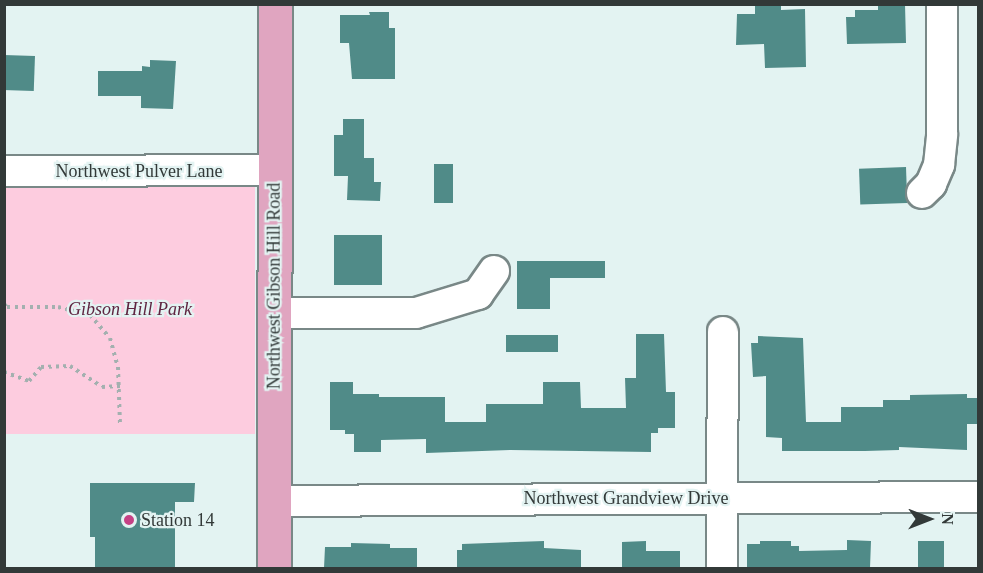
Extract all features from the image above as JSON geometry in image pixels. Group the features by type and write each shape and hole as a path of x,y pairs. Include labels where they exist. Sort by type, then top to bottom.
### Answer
{"main road":[{"name":"Northwest Gibson Hill Road","path":"274,568 275,4"}],"street":[{"path":"922,193 931,184 939,165 942,134 942,4"},
{"name":"Northwest Pulver Lane","path":"4,171 274,170"},
{"path":"274,313 416,313 478,294 494,271"},
{"path":"722,568 723,332"},
{"name":"Northwest Grandview Drive","path":"274,501 978,497"}],"path":[{"path":"4,304 7,307 58,307 90,315 110,338 118,367 120,423"},
{"path":"4,372 29,381 41,367 70,366 102,387 120,386"}],"green space":[{"name":"Gibson Hill Park","path":"4,185 255,185 255,434 4,434"}],"building":[{"path":"781,4 781,10 805,9 806,67 765,68 764,44 736,45 737,14 755,14 755,6"},
{"path":"878,4 905,4 906,43 847,44 846,17 855,17 855,10 878,10"},
{"path":"369,12 389,12 389,28 395,28 395,79 352,79 349,43 340,43 340,15 370,15"},
{"path":"4,55 35,56 34,91 4,90"},
{"path":"150,60 176,61 173,109 141,108 141,96 98,96 98,71 142,71 142,66 150,67"},
{"path":"343,119 364,119 364,158 374,158 374,182 381,182 380,201 347,200 348,176 334,176 334,135 343,135"},
{"path":"434,164 453,164 453,203 434,203"},
{"path":"906,167 907,203 860,205 859,169"},
{"path":"334,235 382,235 382,285 334,285"},
{"path":"517,261 605,261 605,278 550,278 550,309 517,309"},
{"path":"636,334 664,334 666,392 675,392 675,428 658,428 658,433 651,433 651,452 510,450 426,453 426,439 381,440 381,452 354,452 354,434 345,434 345,430 330,430 330,382 353,382 353,394 379,394 379,397 445,397 445,422 486,422 486,404 543,404 543,382 580,382 581,408 626,408 625,378 636,378"},
{"path":"506,335 558,335 558,352 506,352"},
{"path":"758,336 803,338 806,422 841,422 841,407 883,407 883,400 910,400 910,395 967,394 967,398 978,398 978,424 967,424 967,450 899,447 899,450 782,451 782,438 766,437 766,376 753,377 751,343 758,343"},
{"name":"Station 14","path":"90,483 195,483 194,502 175,502 175,568 95,568 95,537 90,537"},
{"path":"847,540 871,541 870,568 747,568 747,544 760,544 760,541 791,541 791,546 799,546 799,551 847,550"},
{"path":"544,541 544,548 581,550 581,568 457,568 457,550 462,550 462,544"},
{"path":"646,541 646,551 680,551 680,568 622,568 622,542"},
{"path":"918,541 944,541 944,568 918,568"},
{"path":"351,543 390,544 390,548 417,548 417,568 324,568 325,547 351,547"}],"place":[{"name":"Station 14","path":"129,520"}]}
